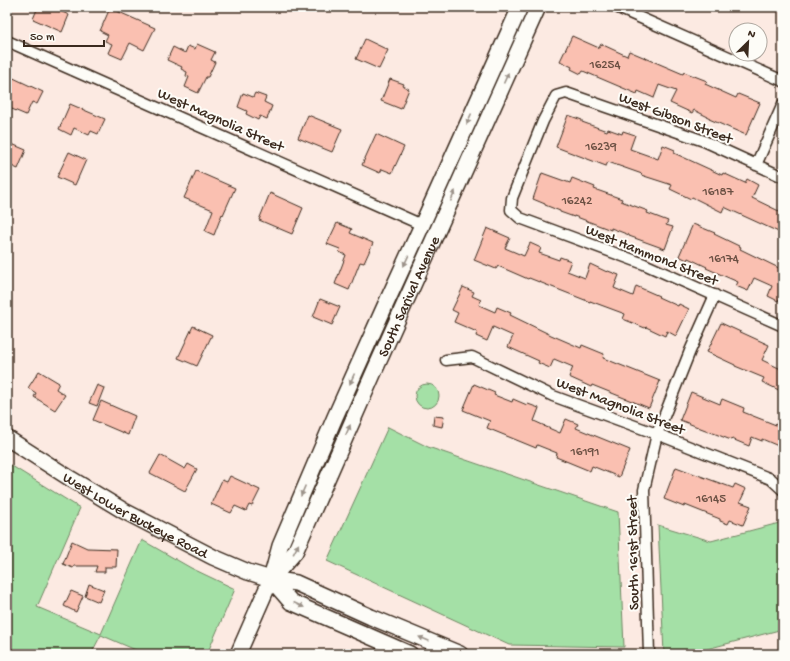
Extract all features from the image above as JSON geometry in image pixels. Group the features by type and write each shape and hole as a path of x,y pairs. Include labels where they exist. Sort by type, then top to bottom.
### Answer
{"main road":[{"name":"South Sarival Avenue","path":"238,654 271,580 280,546 335,417 520,7"},
{"name":"South Sarival Avenue","path":"271,580 295,552 538,7"},
{"path":"422,225 437,232"},
{"name":"West Lower Buckeye Road","path":"7,438 71,479 135,517 213,557 271,580 296,583 460,654"},
{"path":"271,580 291,602 410,654"}],"street":[{"path":"616,7 783,81"},
{"name":"West Magnolia Street","path":"7,41 422,225"},
{"name":"West Gibson Street","path":"511,210 512,198 543,121 556,96 566,93 704,142 783,177"},
{"path":"756,165 783,104"},
{"name":"West Hammond Street","path":"511,210 520,218 644,264 783,326"},
{"name":"South 161st Street","path":"649,654 644,490 658,434 690,351 715,295"},
{"name":"West Magnolia Street","path":"446,360 472,357 553,396 658,434 771,479 783,490"}],"green space":[{"path":"427,384 436,387 439,396 436,405 427,408 418,405 415,396 418,387"},
{"path":"388,427 428,447 618,512 624,647 509,645 327,561"},
{"path":"7,463 80,508 37,607 101,634 142,540 191,568 235,589 207,654 145,654 101,635 91,654 7,654"},
{"path":"783,522 783,629 688,654 664,654 658,525 711,541"}],"building":[{"path":"38,7 51,7 69,15 62,32 33,19"},
{"path":"110,8 155,28 144,50 130,43 122,59 108,53 112,44 105,41 108,35 100,31"},
{"path":"572,36 599,48 601,44 627,56 629,51 683,74 684,72 707,81 705,84 736,98 738,94 760,103 746,135 709,119 710,118 694,110 692,113 670,103 676,91 659,85 654,98 638,91 637,94 583,71 581,74 571,69 572,67 560,61"},
{"path":"365,39 388,50 379,69 356,59"},
{"path":"197,44 215,52 211,60 215,62 198,93 185,87 189,77 186,76 187,72 181,69 182,67 167,60 173,47 185,53 188,46 195,49"},
{"path":"7,75 43,92 37,104 32,102 26,115 7,107"},
{"path":"390,79 404,84 403,86 409,89 401,109 381,101"},
{"path":"243,93 253,97 255,93 266,97 264,102 272,106 267,119 260,116 258,120 246,114 247,111 238,107"},
{"path":"70,104 105,119 98,134 91,131 89,135 74,128 71,135 59,129"},
{"path":"308,115 342,129 332,152 298,138"},
{"path":"568,115 607,131 608,129 622,134 623,131 635,135 630,149 658,159 663,145 675,150 674,153 722,175 723,173 745,183 747,179 758,185 752,198 783,213 783,234 724,207 722,212 692,197 691,199 670,189 672,185 608,162 606,166 556,147"},
{"path":"376,134 404,147 392,173 382,169 380,173 362,165"},
{"path":"7,142 26,150 18,169 7,164"},
{"path":"69,152 86,160 75,185 57,177"},
{"path":"196,171 235,188 223,215 222,214 214,235 205,231 213,210 184,198"},
{"path":"542,173 570,183 572,178 595,187 594,189 622,199 621,201 648,211 647,213 668,221 666,225 673,227 665,249 611,228 611,230 560,212 533,199"},
{"path":"270,193 303,208 292,234 259,220"},
{"path":"337,223 352,229 350,233 373,243 364,263 360,262 349,290 335,284 346,255 339,252 340,249 327,244"},
{"path":"693,224 715,233 714,234 741,247 740,249 783,270 783,300 779,299 778,301 768,296 772,286 754,278 748,291 736,286 738,282 706,268 707,267 688,258 687,260 679,256"},
{"path":"487,228 510,238 505,248 524,256 530,243 541,248 539,253 559,260 560,257 571,261 567,271 585,278 590,264 607,272 608,271 619,275 614,288 633,296 636,286 678,306 679,304 689,309 676,336 667,331 665,336 646,327 645,328 623,319 625,314 529,278 528,279 498,266 496,269 474,260"},
{"path":"463,287 474,292 472,296 481,300 479,305 495,312 497,307 551,335 581,348 582,345 604,354 603,358 660,381 649,408 592,385 591,387 569,377 573,367 554,359 550,368 538,363 539,361 508,347 513,336 493,327 487,341 476,336 477,332 454,322 458,313 452,310"},
{"path":"320,299 340,307 332,325 313,317"},
{"path":"721,323 769,345 762,360 783,370 783,392 762,382 764,378 707,352"},
{"path":"193,326 212,335 197,366 178,358"},
{"path":"39,371 59,383 56,389 65,395 55,410 34,397 36,393 28,388"},
{"path":"474,384 495,393 494,395 512,402 513,399 539,408 534,421 560,433 566,419 578,424 576,428 630,450 619,477 592,466 590,471 556,457 557,453 537,445 536,448 487,428 490,421 463,410"},
{"path":"97,385 104,388 97,406 89,403"},
{"path":"691,392 720,404 722,399 744,408 743,412 776,425 783,408 783,448 762,439 762,441 752,437 749,446 680,420"},
{"path":"101,401 135,416 128,435 93,420"},
{"path":"434,416 444,417 442,427 433,425"},
{"path":"160,455 185,469 188,464 197,469 185,491 150,473"},
{"path":"676,467 733,488 735,484 746,489 740,502 751,506 743,525 730,520 728,524 720,521 720,519 685,505 684,507 664,499"},
{"path":"230,476 260,490 252,506 249,505 246,511 235,506 231,513 211,504 222,480 227,482"},
{"path":"72,541 87,548 117,549 116,567 105,567 105,572 95,572 97,566 74,566 73,568 63,564"},
{"path":"89,584 104,590 99,602 85,596"},
{"path":"71,591 83,596 76,612 64,606"}]}
